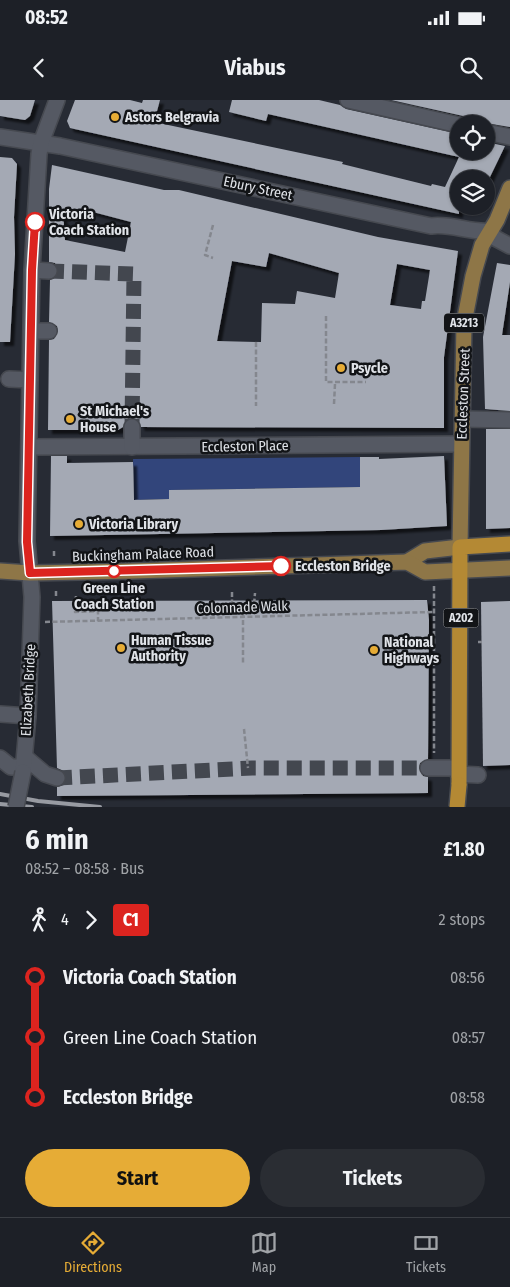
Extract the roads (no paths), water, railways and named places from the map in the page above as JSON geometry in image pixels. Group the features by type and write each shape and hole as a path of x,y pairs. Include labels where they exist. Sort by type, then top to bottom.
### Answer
{"highway":[{"name":"Buckingham Palace Road","path":"460,547 510,544"},
{"name":"A202","path":"457,807 460,547"}],"main road":[{"name":"Eccleston Street","path":"460,547 464,323 475,266 482,245 510,188"},
{"name":"Buckingham Palace Road","path":"407,562 425,551 460,547"},
{"name":"Buckingham Palace Road","path":"0,571 30,573 407,562 426,572 461,572 510,568"}],"street":[{"name":"Elizabeth Bridge","path":"16,807 24,765 28,716 32,597 27,542 32,270 41,143 57,100"},
{"path":"348,100 450,123"},
{"path":"495,134 510,137"},
{"name":"Ebury Street","path":"0,137 41,143 431,226 438,225 478,232 490,231"},
{"path":"490,231 495,238 510,246"},
{"path":"32,270 49,271"},
{"path":"31,331 49,331"},
{"path":"9,379 30,380"},
{"path":"463,419 510,420"},
{"path":"132,427 132,447"},
{"name":"Eccleston Place","path":"29,447 461,444"},
{"path":"0,714 28,716"},
{"path":"0,758 11,767 24,765 57,778"},
{"path":"431,765 458,775 478,775"}],"tunnel":[{"path":"49,271 134,274 132,427"},
{"path":"57,778 252,768 428,768"}],"railway":[{"path":"0,794 38,801 100,807"},
{"path":"0,804 32,807"}],"place":[{"name":"Astors Belgravia","path":"115,117"},
{"name":"Victoria Coach Station","path":"35,222"},
{"name":"Psycle","path":"341,368"},
{"name":"St Michael's House","path":"70,419"},
{"name":"Victoria Library","path":"79,524"},
{"name":"Eccleston Bridge","path":"281,566"},
{"name":"Green Line Coach Station","path":"114,571"},
{"name":"Human Tissue Authority","path":"121,648"},
{"name":"National Highways","path":"374,650"}]}
